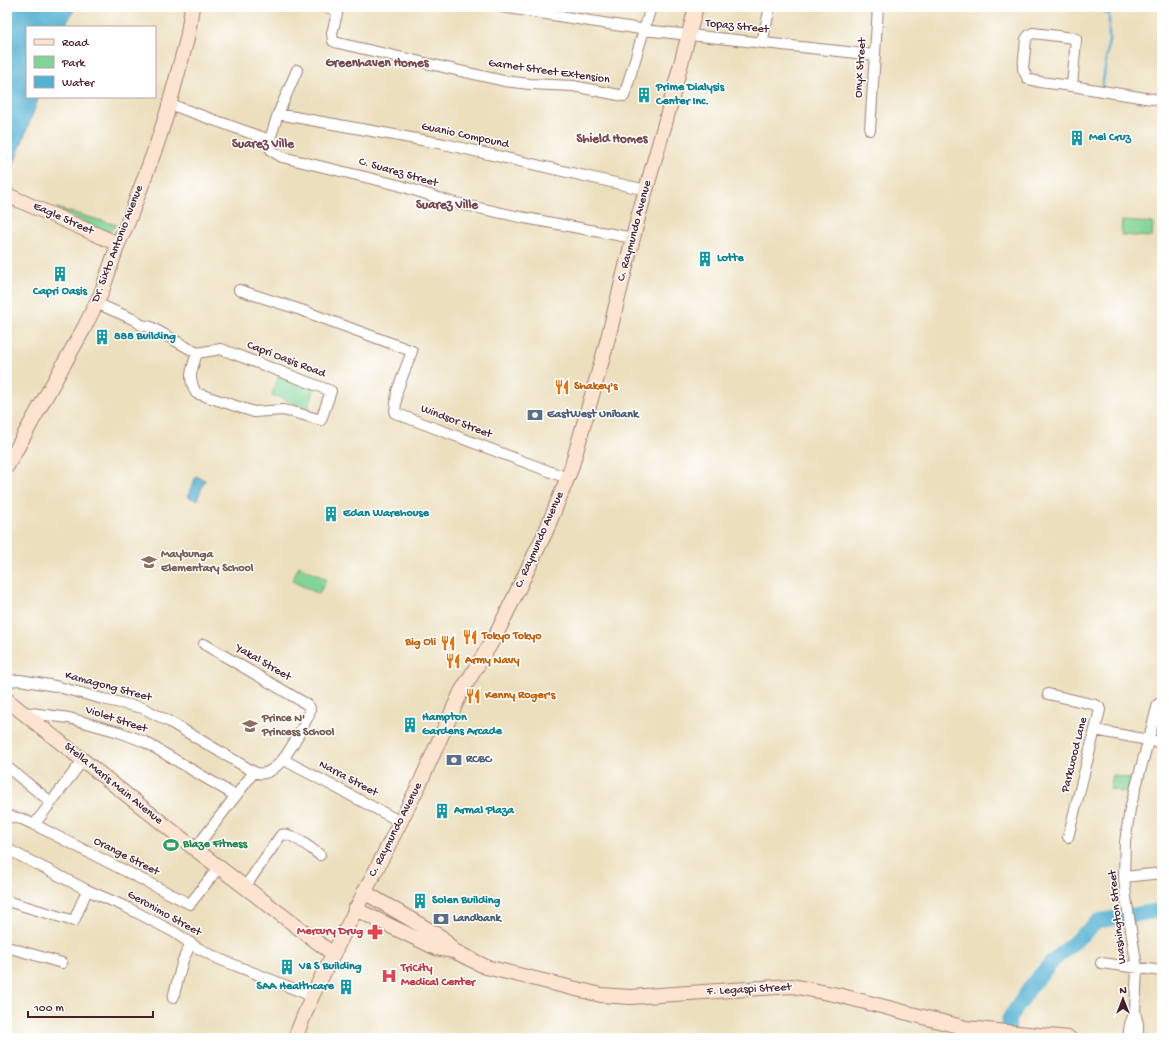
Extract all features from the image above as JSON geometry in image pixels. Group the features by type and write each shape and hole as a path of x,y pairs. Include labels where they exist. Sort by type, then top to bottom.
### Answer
{"main road":[{"name":"Dr. Sixto Antonio Avenue","path":"7,466 101,294 118,244 128,222 157,144 187,39 192,7"},
{"name":"C. Raymundo Avenue","path":"295,1038 312,996 355,909 401,822 466,682 496,635 519,590 546,531 571,469 606,346 633,238 696,7"},
{"name":"Eagle Street","path":"7,195 118,244"},
{"name":"Stella Maris Main Avenue","path":"7,700 195,849 333,954"},
{"name":"F. Legaspi Street","path":"364,892 441,937 454,951"},
{"name":"F. Legaspi Street","path":"355,909 436,948 454,951 486,967 601,995 630,997 792,986 966,1028 1069,1038"}],"street":[{"path":"324,7 338,9"},
{"name":"Topaz Street","path":"502,7 645,30 874,55"},
{"path":"645,30 651,7"},
{"path":"762,43 770,7"},
{"name":"Onyx Street","path":"870,130 878,7"},
{"name":"Garnet Street Extension","path":"338,9 332,33 333,41 338,43 504,81 573,86 624,96 645,30"},
{"path":"1072,86 1076,39 1033,33 1029,35 1026,39 1023,69 1028,79 1040,82 1162,100"},
{"path":"268,145 278,114 297,70"},
{"name":"C. Suarez Street","path":"169,104 264,138 272,151 282,157 398,185 451,202 633,238"},
{"name":"Guanio Compound","path":"278,114 444,144 646,190"},
{"name":"Windsor Street","path":"239,290 305,311 412,351 397,391 395,412 567,478"},
{"path":"96,303 135,320 143,318 149,322 151,327 197,352"},
{"name":"Capri Oasis Road","path":"222,349 332,391 321,420 283,410 254,412 196,393 191,383 190,374 197,352 222,349"},
{"name":"Yakal Street","path":"204,644 306,702 310,708 309,715 284,760"},
{"name":"Kamagong Street","path":"7,681 20,680 55,686 142,708 170,722 257,773"},
{"name":"Parkwood Lane","path":"1048,694 1096,705 1100,710 1068,837"},
{"name":"Washington Street","path":"1138,1038 1138,1024 1135,1012 1137,968 1129,923 1124,877 1125,842 1130,809 1158,704"},
{"name":"Violet Street","path":"24,712 69,718 119,732 145,742 236,796"},
{"path":"1095,730 1162,742"},
{"path":"34,825 83,760"},
{"path":"195,849 236,796 257,773 267,773 284,760"},
{"name":"Narra Street","path":"284,760 401,822"},
{"path":"7,767 51,802"},
{"name":"Orange Street","path":"7,816 22,819 190,904 219,867"},
{"path":"245,887 281,835 290,835 320,855"},
{"name":"Geronimo Street","path":"7,849 174,932 191,944 220,959 312,996"},
{"path":"1124,877 1162,873"},
{"path":"7,901 74,921 87,890"},
{"path":"173,998 183,960 191,944"},
{"path":"7,947 62,963"},
{"path":"1101,963 1162,971"},
{"name":"Washington Street","path":"1128,1038 1130,1024 1135,1012"}],"green space":[{"path":"56,208 117,225 107,233"},
{"path":"1122,221 1153,223 1152,237 1121,235"},
{"path":"279,375 315,388 308,408 272,395"},
{"path":"299,566 326,579 319,594 292,581"},
{"path":"1113,775 1131,779 1128,793 1110,789"}],"water":[{"path":"7,7 76,7 65,26 26,26 26,98 39,98 7,182"},
{"path":"196,476 205,480 197,500 188,497"}],"waterway":[{"path":"1088,7 1101,9 1109,15 1109,41 1102,88"},
{"path":"1008,1038 1009,1019 1034,982 1053,961 1098,921 1162,910"}],"place":[{"name":"Prime Dialysis Center Inc.","path":"644,95"},
{"name":"Mel Cruz","path":"1077,138"},
{"name":"Lotte","path":"705,259"},
{"name":"Capri Oasis","path":"60,274"},
{"name":"888 Building","path":"102,337"},
{"name":"Shakey's","path":"562,387"},
{"name":"EastWest Unibank","path":"535,415"},
{"name":"Edan Warehouse","path":"331,514"},
{"name":"Maybunga Elementary School","path":"149,562"},
{"name":"Tokyo Tokyo","path":"470,637"},
{"name":"Big Oli","path":"448,643"},
{"name":"Army Navy","path":"453,661"},
{"name":"Kenny Roger's","path":"473,696"},
{"name":"Hampton Gardens Arcade","path":"410,725"},
{"name":"Prince N' Princess School","path":"250,726"},
{"name":"RCBC","path":"454,760"},
{"name":"Armal Plaza","path":"442,811"},
{"name":"Blaze Fitness","path":"171,845"},
{"name":"Solen Building","path":"420,901"},
{"name":"Landbank","path":"441,919"},
{"name":"Mercury Drug","path":"375,932"},
{"name":"V& S Building","path":"287,967"},
{"name":"TriCity Medical Center","path":"389,976"},
{"name":"SAA Healthcare","path":"346,987"}],"district":[{"name":"Greenhaven Homes","path":"377,63"},
{"name":"Shield Homes","path":"612,139"},
{"name":"Suarez Ville","path":"263,144"},
{"name":"Suarez Ville","path":"447,205"}]}
